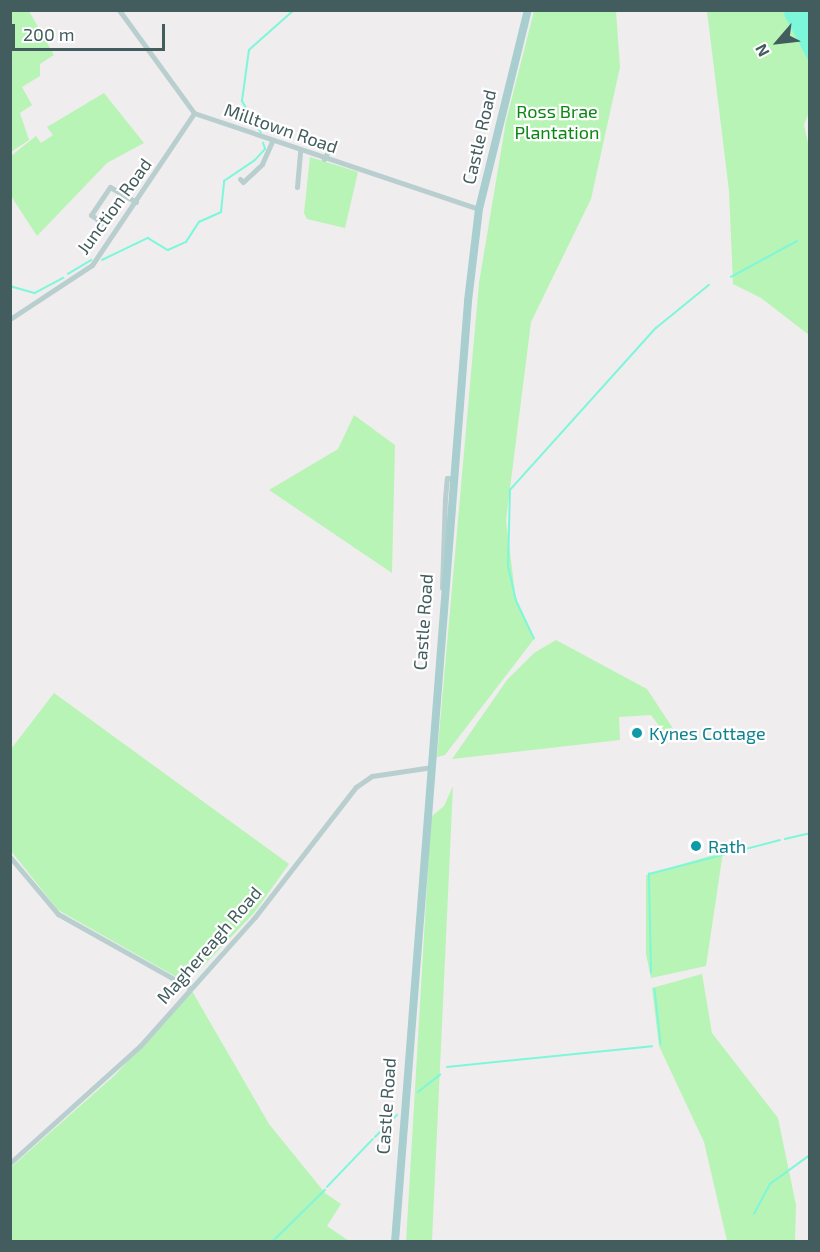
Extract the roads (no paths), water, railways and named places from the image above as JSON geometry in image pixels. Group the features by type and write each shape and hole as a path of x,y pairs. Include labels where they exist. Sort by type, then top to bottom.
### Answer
{"main road":[{"name":"Castle Road","path":"395,1242 410,996 432,767 447,500 452,478 479,209 528,10"}],"street":[{"path":"119,10 194,113"},
{"name":"Milltown Road","path":"194,113 272,142 479,209"},
{"name":"Junction Road","path":"10,319 92,265 194,113"},
{"path":"240,178 243,182 262,164 272,142"},
{"path":"324,159 331,146"},
{"path":"297,187 300,151"},
{"path":"86,221 113,186 136,202"},
{"path":"91,215 105,225"},
{"name":"Maghereagh Road","path":"10,1163 128,1059 255,917 356,787 372,776 432,767"},
{"path":"10,857 58,914 190,988"}],"waterway":[{"path":"261,133 242,101 249,50 294,10"},
{"path":"102,260 148,238 168,250 186,242 199,222 221,212 224,181 254,161 265,149 263,143"},
{"path":"731,277 797,241"},
{"path":"68,274 91,260"},
{"path":"10,286 35,293 63,278"},
{"path":"534,639 516,601 508,566 510,490 656,328 709,285"},
{"path":"785,839 810,833"},
{"path":"651,973 649,874 780,840"},
{"path":"655,989 661,1044"},
{"path":"447,1067 652,1046"},
{"path":"418,1092 440,1075"},
{"path":"375,1137 397,1115"},
{"path":"327,1187 373,1139"},
{"path":"754,1214 770,1184 810,1155"},
{"path":"272,1242 325,1190"}],"place":[{"name":"Kynes Cottage","path":"637,733"},
{"name":"Rath","path":"696,846"}],"park label":[{"name":"Ross Brae Plantation","path":"557,122"}]}
